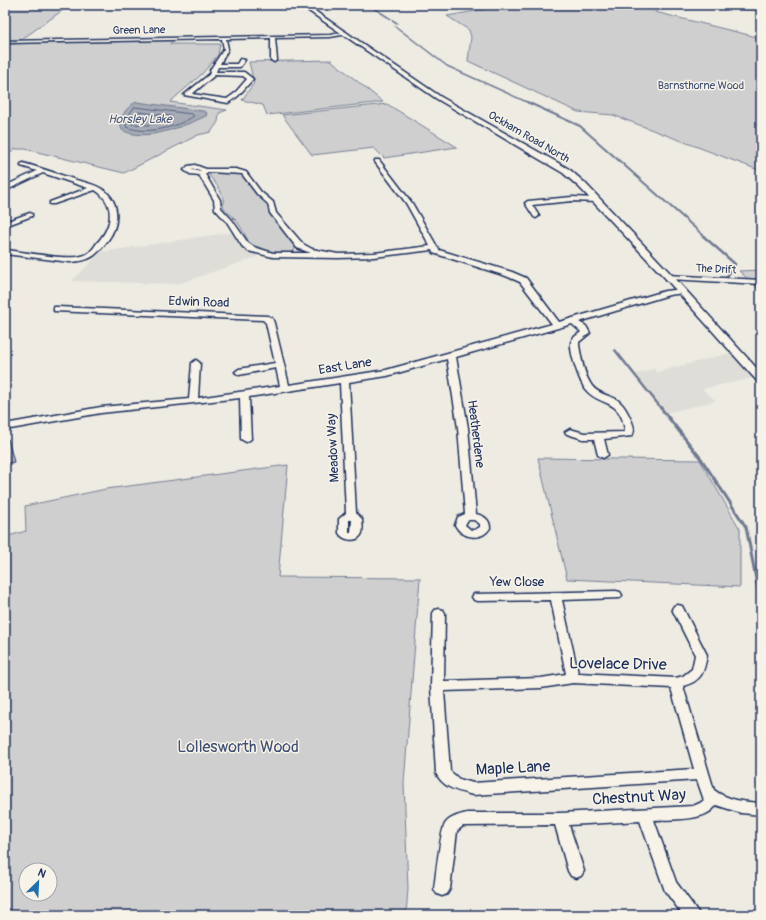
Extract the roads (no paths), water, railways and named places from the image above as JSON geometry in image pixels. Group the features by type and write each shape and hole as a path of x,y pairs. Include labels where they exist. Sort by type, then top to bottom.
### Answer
{"main road":[{"name":"Ockham Road North","path":"303,5 439,98 566,171 670,277 761,379"}],"street":[{"name":"Green Lane","path":"5,42 330,36 346,33"},
{"path":"273,37 274,60"},
{"path":"214,73 244,74 250,79 236,95 228,101 187,96 214,73 213,70 219,62 219,58 226,49 224,38"},
{"path":"217,65 238,66 242,60"},
{"path":"377,161 412,207 433,248 443,254 509,274 523,280 557,325"},
{"path":"5,252 71,260 90,256 108,234 114,216 110,200 95,188 23,165"},
{"path":"5,188 43,171"},
{"path":"338,256 310,251 300,246 273,213 271,203 259,193 244,173 236,171 202,172 217,200 218,209 230,221 248,247 263,253 338,256 368,255 433,248"},
{"path":"52,203 95,188"},
{"path":"536,216 528,203 572,199 596,200"},
{"path":"5,224 30,215"},
{"path":"290,255 301,252 302,250 300,246"},
{"name":"The Drift","path":"670,277 761,282"},
{"name":"East Lane","path":"5,427 101,410 193,401 387,373 572,322 668,293 681,291"},
{"name":"Edwin Road","path":"57,309 265,318 269,320 284,388"},
{"path":"570,432 583,436 629,434 629,427 619,404 595,393 588,386 574,348 575,341 586,333 583,328 572,322"},
{"name":"Heatherdene","path":"451,355 462,428 471,517"},
{"path":"193,401 196,363"},
{"path":"239,372 280,365"},
{"name":"Meadow Way","path":"344,380 351,515"},
{"path":"244,394 246,439"},
{"path":"598,436 603,455"},
{"name":"Yew Close","path":"478,597 616,595"},
{"name":"Yew Close","path":"556,597 573,678"},
{"path":"676,683 688,680 698,671 701,654 678,609"},
{"name":"Maple Lane","path":"439,613 437,686 443,773 456,784 473,789 702,774"},
{"name":"Lovelace Drive","path":"437,686 541,683 573,678 676,683 702,774 708,793 712,797"},
{"path":"712,797 746,808 761,809"},
{"name":"Chestnut Way","path":"442,889 450,829 454,823 467,818 560,819 645,816 693,812 706,809 710,804 712,797"},
{"path":"645,816 670,886 692,915"},
{"path":"560,819 576,871"}],"water":[{"name":"Horsley Lake","path":"137,102 203,111 207,113 206,116 197,120 164,132 142,135 131,134 122,130 121,122 124,113 130,106"}],"waterway":[{"path":"369,5 397,23"},
{"path":"395,26 447,66 529,103"},
{"path":"527,102 580,126 704,236"},
{"path":"702,235 735,264 726,278"},
{"path":"615,350 661,408"},
{"path":"660,407 702,460 746,527 761,605"}],"park label":[{"name":"Barnsthorne Wood","path":"701,85"},
{"name":"Lollesworth Wood","path":"238,747"}]}
